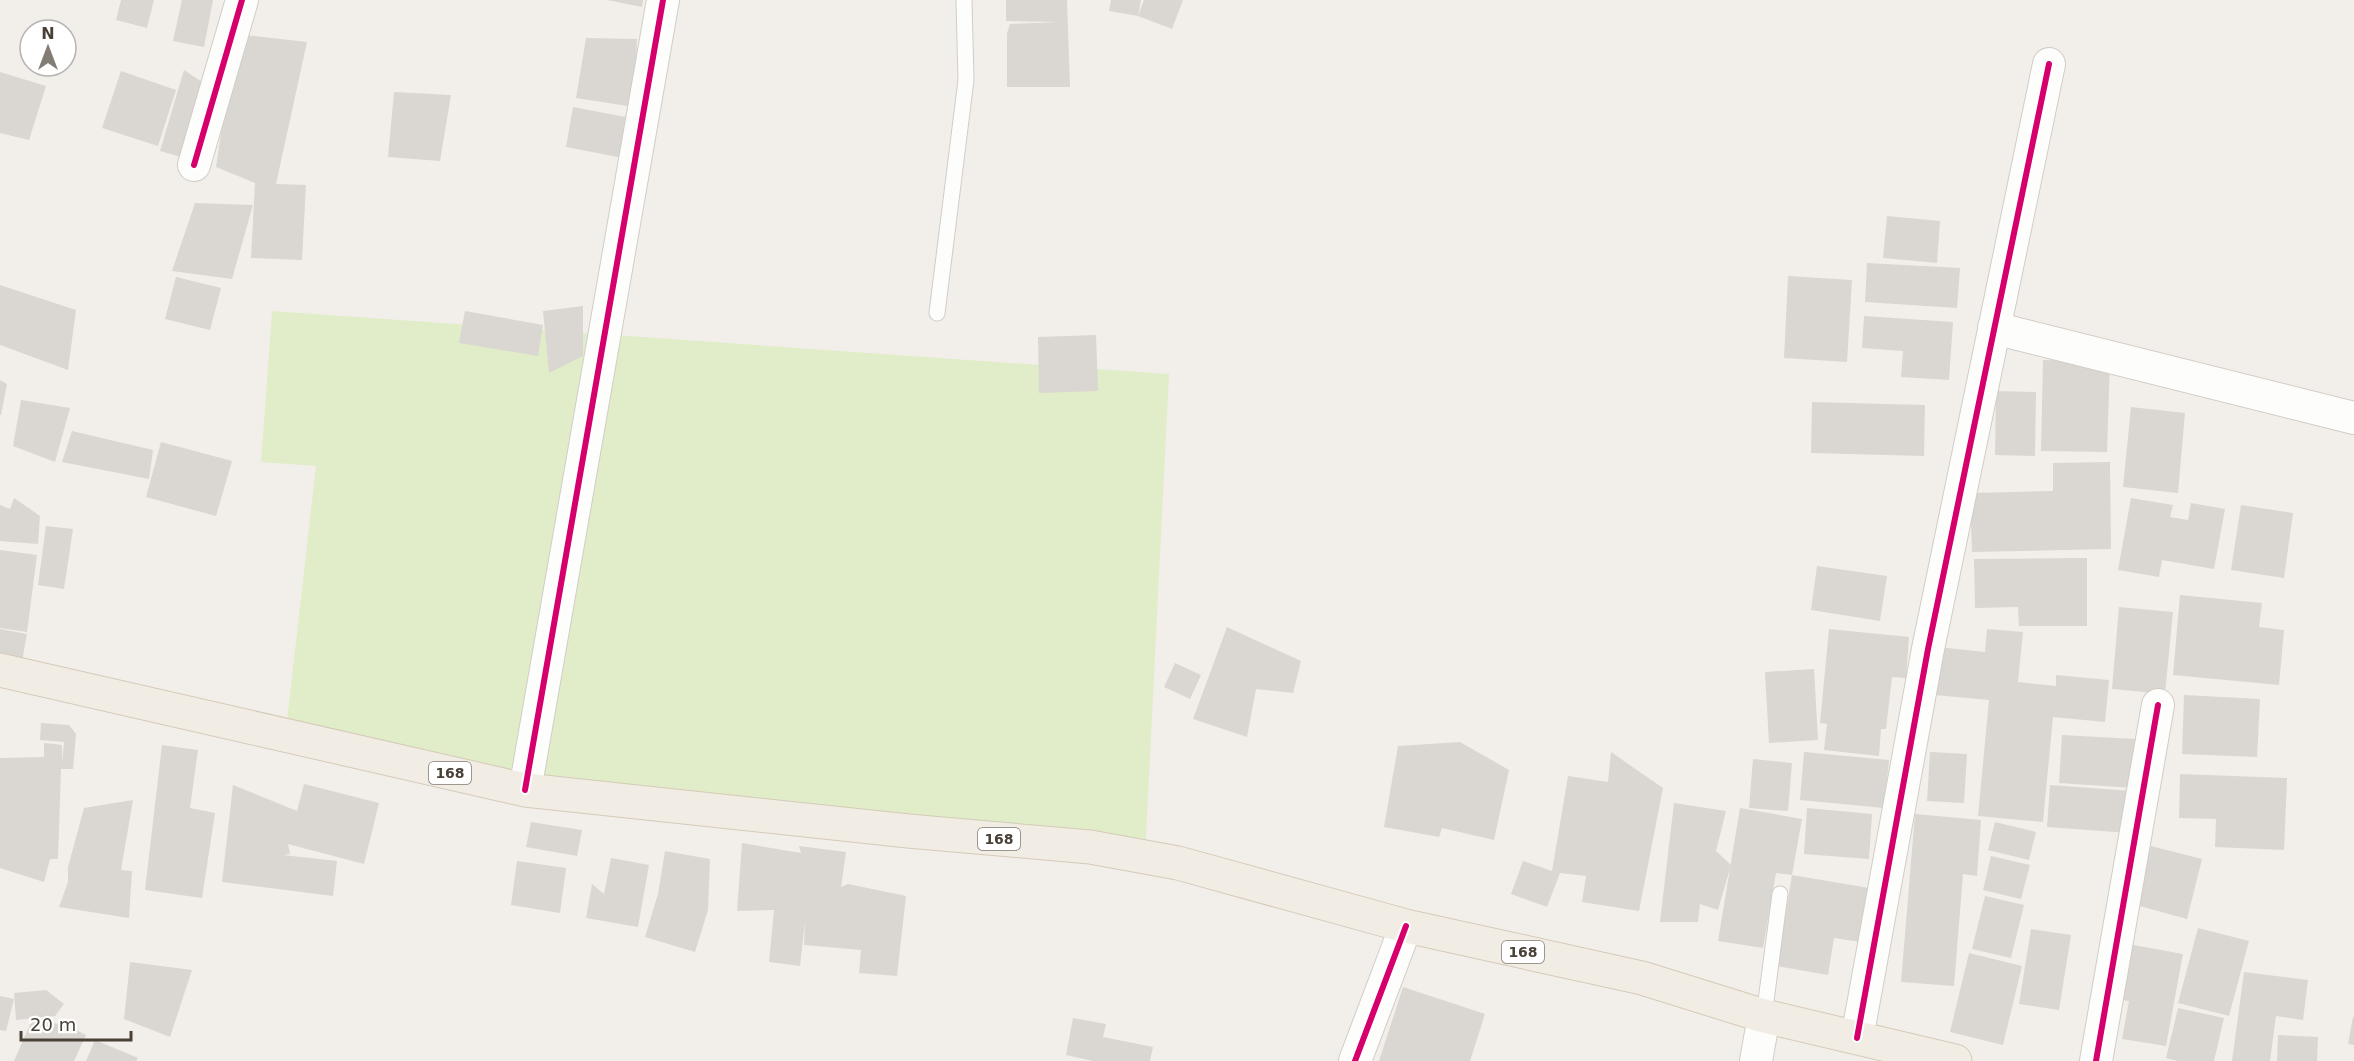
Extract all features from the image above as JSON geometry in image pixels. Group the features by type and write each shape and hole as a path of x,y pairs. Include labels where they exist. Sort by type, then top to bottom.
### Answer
{"main road":[{"name":"168","path":"0,670 525,789 908,831 1090,847 1178,863 1406,926 1642,978 1764,1016 1955,1061"}],"street":[{"path":"194,165 242,0"},
{"path":"525,789 663,0"},
{"path":"1857,1038 1928,649 2049,64"},
{"path":"1994,328 2354,418"},
{"path":"2096,1061 2158,705"},
{"path":"1355,1061 1406,926"},
{"path":"1755,1061 1764,1016"}],"lane":[{"path":"937,313 966,80 963,0"},
{"path":"1764,1016 1780,894"}],"green space":[{"path":"272,311 1169,374 1146,839 551,780 287,720 316,466 261,462"}],"building":[{"path":"121,0 154,0 147,28 116,20"},
{"path":"182,0 213,0 204,47 173,41"},
{"path":"607,0 643,0 642,7"},
{"path":"1006,0 1067,0 1070,87 1007,87 1007,33 1010,24 1060,22 1006,21"},
{"path":"1111,0 1141,0 1138,16 1109,11"},
{"path":"1144,0 1183,0 1172,29 1138,16"},
{"path":"236,34 307,42 276,184 306,185 302,260 251,258 255,183 216,167"},
{"path":"586,38 637,39 634,107 576,98"},
{"path":"184,70 202,82 181,157 160,151"},
{"path":"121,71 176,90 158,146 102,128"},
{"path":"0,72 46,86 29,140 0,133"},
{"path":"394,92 451,95 440,161 388,157"},
{"path":"573,107 631,118 623,158 566,147"},
{"path":"195,203 253,205 232,279 172,271"},
{"path":"1887,216 1940,221 1937,263 1883,258"},
{"path":"1867,263 1960,268 1957,308 1865,302"},
{"path":"1788,276 1852,280 1847,362 1784,358"},
{"path":"176,277 221,288 210,330 165,319"},
{"path":"0,285 76,310 68,370 0,345"},
{"path":"583,306 583,356 549,373 543,311"},
{"path":"465,311 543,325 538,356 459,343"},
{"path":"1864,316 1953,322 1949,380 1901,377 1903,351 1862,348"},
{"path":"1096,335 1098,391 1039,393 1038,337"},
{"path":"2043,360 2110,362 2107,452 2041,451"},
{"path":"0,380 7,384 1,415 0,415"},
{"path":"1996,391 2036,392 2035,456 1995,455"},
{"path":"21,400 70,408 55,462 13,446"},
{"path":"1812,402 1925,405 1924,456 1811,453"},
{"path":"2131,407 2185,413 2178,493 2123,487"},
{"path":"72,431 153,450 149,479 62,462"},
{"path":"161,442 232,461 216,516 146,497"},
{"path":"2110,462 2111,549 1972,552 1970,493 2053,491 2053,463"},
{"path":"14,498 40,516 38,544 0,541 0,505 10,509"},
{"path":"2131,498 2173,505 2170,517 2188,520 2191,503 2225,509 2214,569 2162,560 2159,577 2118,570"},
{"path":"2241,505 2293,513 2284,578 2231,570"},
{"path":"46,526 73,529 64,589 38,585"},
{"path":"0,550 37,555 27,632 0,628"},
{"path":"2087,558 2087,626 2019,626 2018,607 1975,608 1974,559"},
{"path":"1817,566 1887,576 1880,621 1811,610"},
{"path":"2180,595 2262,603 2259,627 2284,630 2279,685 2173,675"},
{"path":"2119,607 2173,612 2165,694 2112,689"},
{"path":"1227,627 1301,661 1293,693 1256,689 1247,737 1193,719"},
{"path":"0,629 27,634 22,661 0,658"},
{"path":"1829,629 1909,637 1906,678 1892,677 1886,729 1881,729 1879,756 1824,750 1827,724 1820,723"},
{"path":"1987,629 2023,632 2018,682 2056,686 2056,675 2109,680 2105,722 2053,717 2043,822 1978,816 1989,700 1934,695 1938,647 1985,652"},
{"path":"1175,663 1201,675 1190,699 1164,687"},
{"path":"1814,669 1818,740 1769,743 1765,672"},
{"path":"2184,695 2260,699 2257,757 2182,754"},
{"path":"41,723 69,725 76,734 73,769 61,769 58,859 50,859 44,882 0,868 0,758 44,757 44,743 62,745 62,764 64,742 40,740"},
{"path":"2062,735 2136,739 2134,788 2059,783"},
{"path":"1460,742 1509,770 1494,840 1442,828 1439,837 1384,827 1398,746"},
{"path":"162,745 198,750 190,808 215,813 202,898 145,890"},
{"path":"1611,752 1663,788 1639,911 1582,902 1586,876 1560,873 1547,907 1511,894 1523,861 1552,871 1568,776 1608,782"},
{"path":"1804,752 1889,760 1884,808 1800,800"},
{"path":"1930,752 1967,754 1964,803 1927,801"},
{"path":"1753,759 1792,763 1788,811 1749,808"},
{"path":"2180,774 2287,778 2284,850 2215,847 2216,819 2179,818"},
{"path":"304,784 379,803 364,864 288,844 290,854 283,855 337,861 333,896 222,882 233,785 297,811"},
{"path":"2050,785 2132,791 2129,833 2047,827"},
{"path":"133,800 121,870 132,871 129,918 59,907 68,882 68,867 84,808"},
{"path":"1674,803 1726,811 1716,851 1731,865 1718,910 1700,904 1698,922 1660,922"},
{"path":"1740,808 1802,819 1792,875 1776,873 1763,948 1718,941"},
{"path":"1807,808 1872,814 1869,859 1804,854"},
{"path":"1915,814 1981,820 1977,876 1963,874 1954,986 1901,982"},
{"path":"531,822 582,830 577,856 526,847"},
{"path":"1995,822 2036,832 2029,860 1988,850"},
{"path":"742,843 801,853 799,846 846,852 841,887 848,884 906,896 897,976 859,973 861,950 804,945 805,921 800,966 769,962 774,910 737,911"},
{"path":"2151,846 2202,859 2187,919 2136,905"},
{"path":"665,851 710,859 708,910 695,952 645,937 658,894"},
{"path":"1991,856 2030,865 2021,899 1983,890"},
{"path":"611,858 649,865 638,927 586,918 592,884 604,894"},
{"path":"517,861 566,868 560,913 511,905"},
{"path":"1792,875 1869,888 1861,942 1834,938 1828,975 1777,966"},
{"path":"1985,896 2024,905 2011,958 1972,949"},
{"path":"2198,928 2249,941 2229,1016 2178,1003"},
{"path":"2031,929 2071,935 2059,1010 2019,1004"},
{"path":"2117,942 2183,954 2166,1046 2122,1039 2129,1001 2107,998"},
{"path":"1969,953 2022,966 2003,1045 1950,1032"},
{"path":"130,962 192,970 170,1037 124,1019"},
{"path":"2244,972 2308,980 2303,1020 2276,1016 2270,1061 2232,1061"},
{"path":"1403,987 1485,1014 1470,1061 1379,1061"},
{"path":"46,990 64,1004 55,1016 16,1020 14,993"},
{"path":"0,996 14,999 6,1031 0,1030"},
{"path":"2178,1008 2224,1018 2214,1061 2178,1061 2166,1058"},
{"path":"2354,1017 2354,1045 2348,1044"},
{"path":"1073,1018 1106,1024 1103,1037 1153,1047 1150,1061 1093,1061 1066,1055"},
{"path":"32,1020 66,1025 86,1035 74,1061 14,1061"},
{"path":"2278,1035 2318,1037 2317,1061 2277,1061"},
{"path":"95,1040 138,1058 136,1061 86,1061"}],"cycle path":[{"path":"194,165 242,0"},
{"path":"525,790 663,0"},
{"path":"1857,1038 1928,649 2049,64"},
{"path":"2096,1061 2158,705"},
{"path":"1355,1061 1406,926"}]}
